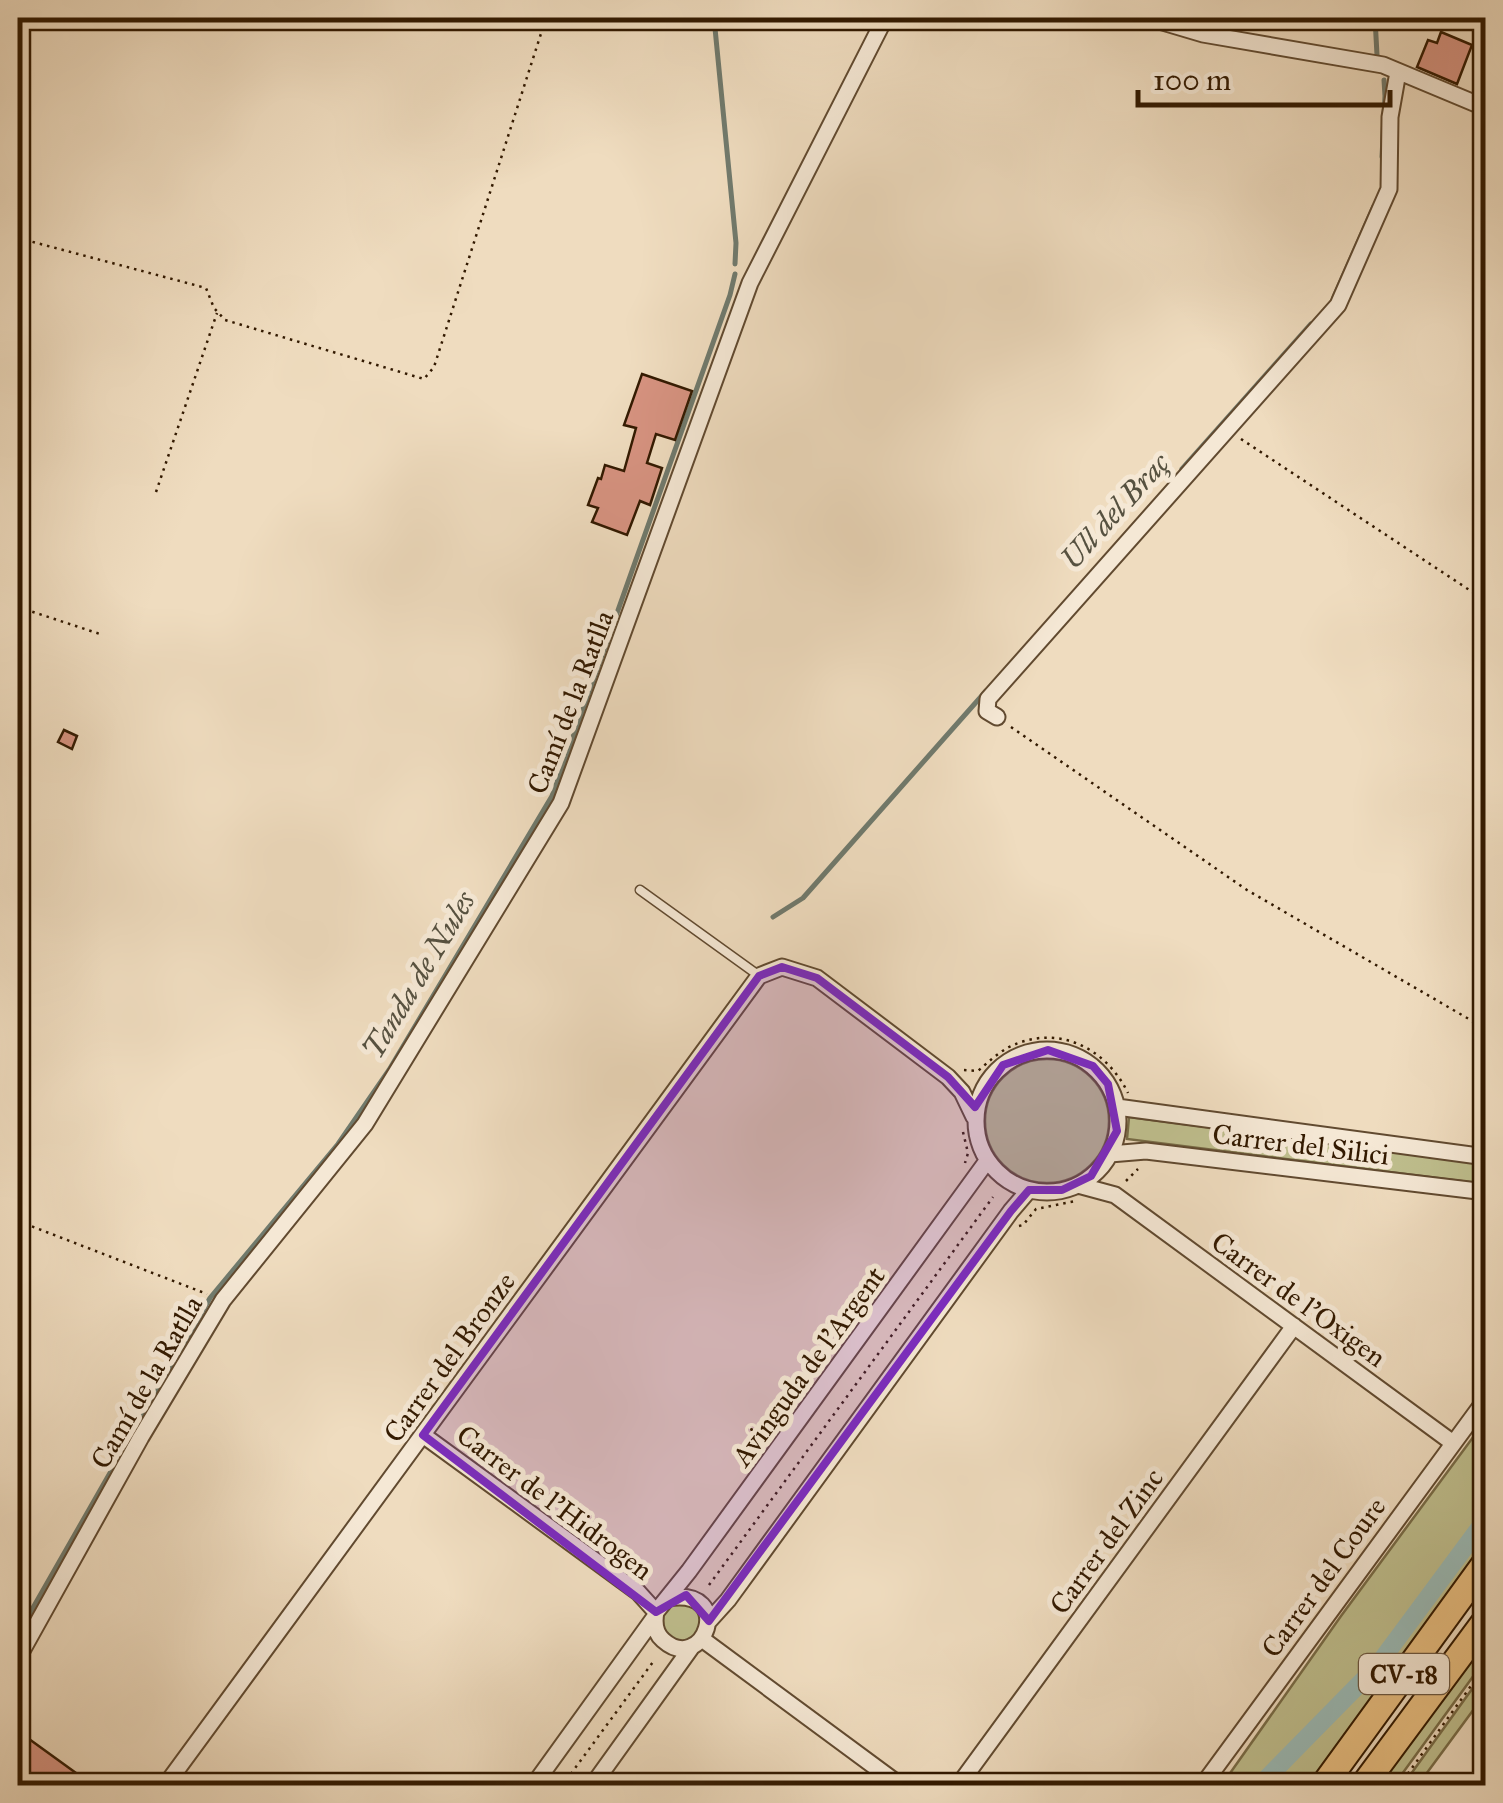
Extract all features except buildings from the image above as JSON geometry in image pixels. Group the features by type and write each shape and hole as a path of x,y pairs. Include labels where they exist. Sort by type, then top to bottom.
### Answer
{"main road":[{"name":"CV-18","path":"1322,1786 1486,1562"},
{"name":"CV-18","path":"1363,1786 1486,1620"}],"street":[{"name":"Camí de la Ratlla","path":"18,1658 222,1300 365,1124 561,803 750,283 884,18"},
{"path":"1148,18 1203,34 1383,65 1486,108"},
{"path":"998,718 987,710 988,700 1338,305 1389,189 1390,117 1398,72"},
{"path":"759,976 782,967 817,978 948,1077 962,1092 968,1121 987,1162 1008,1180 1029,1190 1081,1191 1106,1160 1117,1131 1116,1107 1108,1084 1092,1066 1072,1054 1048,1050 1024,1054 1003,1065 987,1081 968,1121"},
{"name":"Carrer del Bronze","path":"165,1786 759,976"},
{"path":"948,1077 987,1081"},
{"name":"Carrer del Silici","path":"1116,1107 1486,1157"},
{"name":"Carrer del Silici","path":"1106,1160 1146,1151 1486,1192"},
{"path":"1106,1160 1115,1195"},
{"name":"Avinguda de l'Argent","path":"668,1598 987,1162"},
{"path":"592,1786 707,1631 709,1621 1029,1190"},
{"name":"Carrer de l'Oxigen","path":"1081,1191 1115,1195 1453,1443"},
{"name":"Carrer del Zinc","path":"958,1786 1294,1326"},
{"name":"Carrer del Coure","path":"1202,1786 1486,1399"},
{"name":"Carrer de l'Hidrogen","path":"423,1436 638,1592 655,1615"},
{"path":"533,1786 668,1598 686,1595 702,1604 709,1621"},
{"path":"655,1615 658,1636 672,1648 696,1644 901,1786"}],"lane":[{"path":"640,890 759,976"}],"path":[{"path":"18,238 206,288 225,320 424,379 434,367 546,18"},
{"path":"156,492 217,311"},
{"path":"1228,431 1486,601"},
{"path":"18,607 100,634"},
{"path":"998,718 1247,890 1486,1030"},
{"path":"948,1077 956,1066 978,1071 1000,1052 1021,1042 1066,1040 1096,1052 1108,1062 1130,1098 1146,1100 1152,1106 1151,1113"},
{"path":"964,1163 968,1153 968,1121"},
{"path":"1115,1195 1144,1162 1146,1151"},
{"path":"969,1189 1020,1227 1036,1209 1072,1203 1081,1191"},
{"path":"708,1586 993,1197"},
{"path":"18,1221 205,1293"},
{"path":"562,1786 653,1662"},
{"path":"1399,1786 1486,1665"}],"highlighted area":[{"path":"782,967 817,978 948,1077 975,1107 1003,1065 1048,1050 1093,1066 1108,1084 1117,1131 1091,1176 1062,1190 1029,1190 1011,1211 709,1621 686,1595 656,1612 423,1435 759,976"}],"green space":[{"path":"1047,1059 1071,1064 1091,1077 1104,1097 1109,1121 1104,1145 1091,1165 1071,1178 1047,1183 1023,1178 1003,1165 990,1145 985,1121 990,1097 1003,1077 1023,1064"},
{"path":"1129,1117 1485,1163 1485,1184 1127,1139"},
{"path":"1485,1421 1485,1547 1309,1785 1221,1786 1341,1616"},
{"path":"681,1602 695,1608 701,1622 695,1636 681,1642 667,1636 661,1622 667,1608"},
{"path":"1485,1634 1485,1660 1394,1785 1375,1786"},
{"path":"1485,1671 1485,1694 1418,1785 1403,1785"}],"waterway":[{"name":"Tanda de Nules","path":"714,18 735,264"},
{"name":"Ull del Braç","path":"1375,18 1377,55"},
{"name":"Ull del Braç","path":"1382,157 1384,80"},
{"name":"Ull del Braç","path":"1334,297 1374,206"},
{"name":"Tanda de Nules","path":"18,1634 210,1298 338,1144 389,1070 552,796 735,274"},
{"name":"Ull del Braç","path":"1182,469 1311,324"},
{"name":"Ull del Braç","path":"773,917 803,898 986,691"},
{"path":"1252,1786 1378,1656 1486,1510"},
{"path":"1259,1786 1377,1666 1486,1519"}]}
